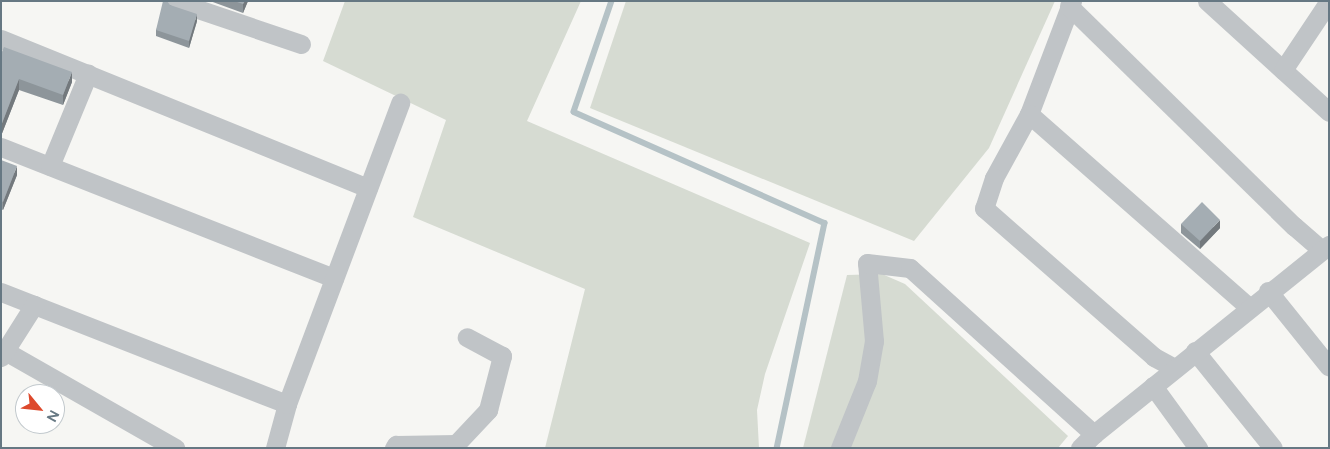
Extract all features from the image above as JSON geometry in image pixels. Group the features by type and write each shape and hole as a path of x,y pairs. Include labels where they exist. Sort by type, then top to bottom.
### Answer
{"street":[{"path":"174,1 300,44"},
{"path":"1208,1 1329,112"},
{"path":"1283,70 1329,1"},
{"path":"1080,448 1094,434 1250,307 1268,291 1325,247 1294,226 1071,4 1029,114 994,178 984,208 1154,357 1175,368"},
{"path":"1,39 368,188"},
{"path":"50,166 88,74"},
{"path":"275,448 287,404 400,103"},
{"path":"1029,114 1250,307"},
{"path":"1,147 334,278"},
{"path":"840,448 867,381 874,340 867,263 910,268 1094,434"},
{"path":"1268,291 1329,368"},
{"path":"1,292 287,404"},
{"path":"34,305 3,354 175,448"},
{"path":"394,448 396,445 456,444 488,410 502,356 467,337"},
{"path":"1195,352 1272,448"},
{"path":"1153,386 1198,448"}],"shaded area":[{"path":"345,1 581,1 527,121 810,243 765,374 757,410 759,448 545,448 585,289 413,217 446,120 323,61"},
{"path":"626,1 1055,1 989,148 914,241 590,108"},
{"path":"882,274 905,284 1068,436 1058,448 803,448 847,275"}],"building":[{"path":"163,1 197,14 189,41 156,30"},
{"path":"234,1 245,1 243,4"},
{"path":"4,47 72,72 63,95 19,79 1,126 1,54"},
{"path":"1,160 17,166 3,202 1,201"},
{"path":"1202,202 1220,220 1200,241 1181,224"}],"waterway":[{"path":"612,1 574,112 825,223 777,448"}]}
